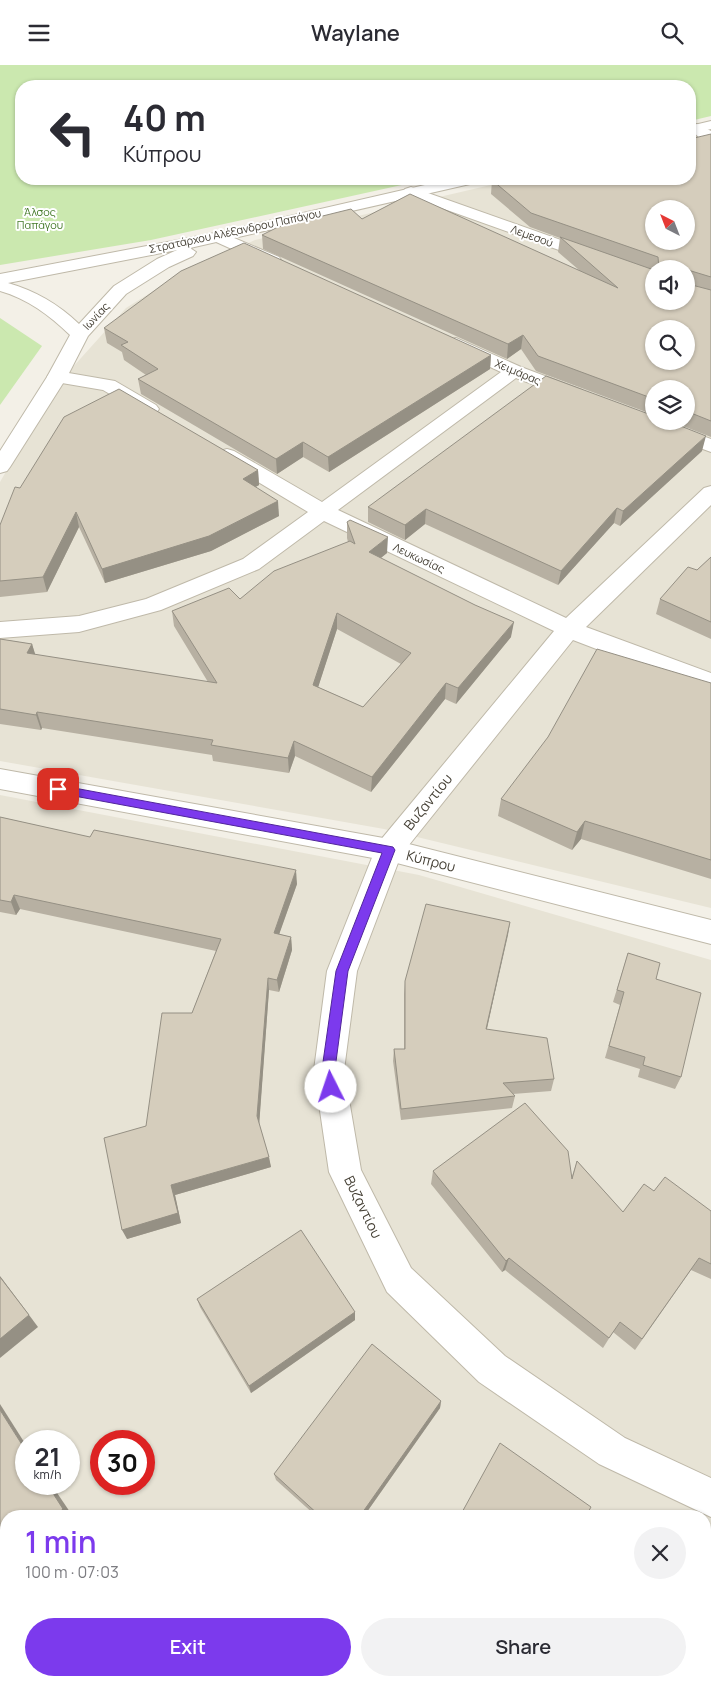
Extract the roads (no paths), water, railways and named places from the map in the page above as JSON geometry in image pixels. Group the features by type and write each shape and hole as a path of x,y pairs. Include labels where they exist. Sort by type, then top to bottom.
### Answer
{"street":[{"path":"699,128 711,138"},
{"name":"Στρατάρχου Αλέξανδρου Παπάγου","path":"0,279 220,237 443,185"},
{"name":"Λεμεσού","path":"411,192 645,276"},
{"path":"220,237 291,269"},
{"name":"Ιωνίας","path":"0,467 57,377 80,333 120,290 163,263 220,237"},
{"path":"0,286 23,291 52,308 80,333"},
{"name":"Χειμάρας","path":"443,338 514,371 594,402"},
{"path":"0,630 79,625 153,605 251,564 514,371"},
{"path":"57,377 108,385 166,419"},
{"path":"669,430 711,446"},
{"name":"Λευκωσίας","path":"208,444 324,512 569,629 667,667 711,681"},
{"name":"Βυζαντίου","path":"711,493 569,629 389,850 342,971 329,1069 345,1172 399,1280 492,1369 612,1451 711,1498"},
{"name":"Κύπρου","path":"0,779 389,850 711,932"}],"park label":[{"name":"Άλσος Παπάγου","path":"40,218"}]}
